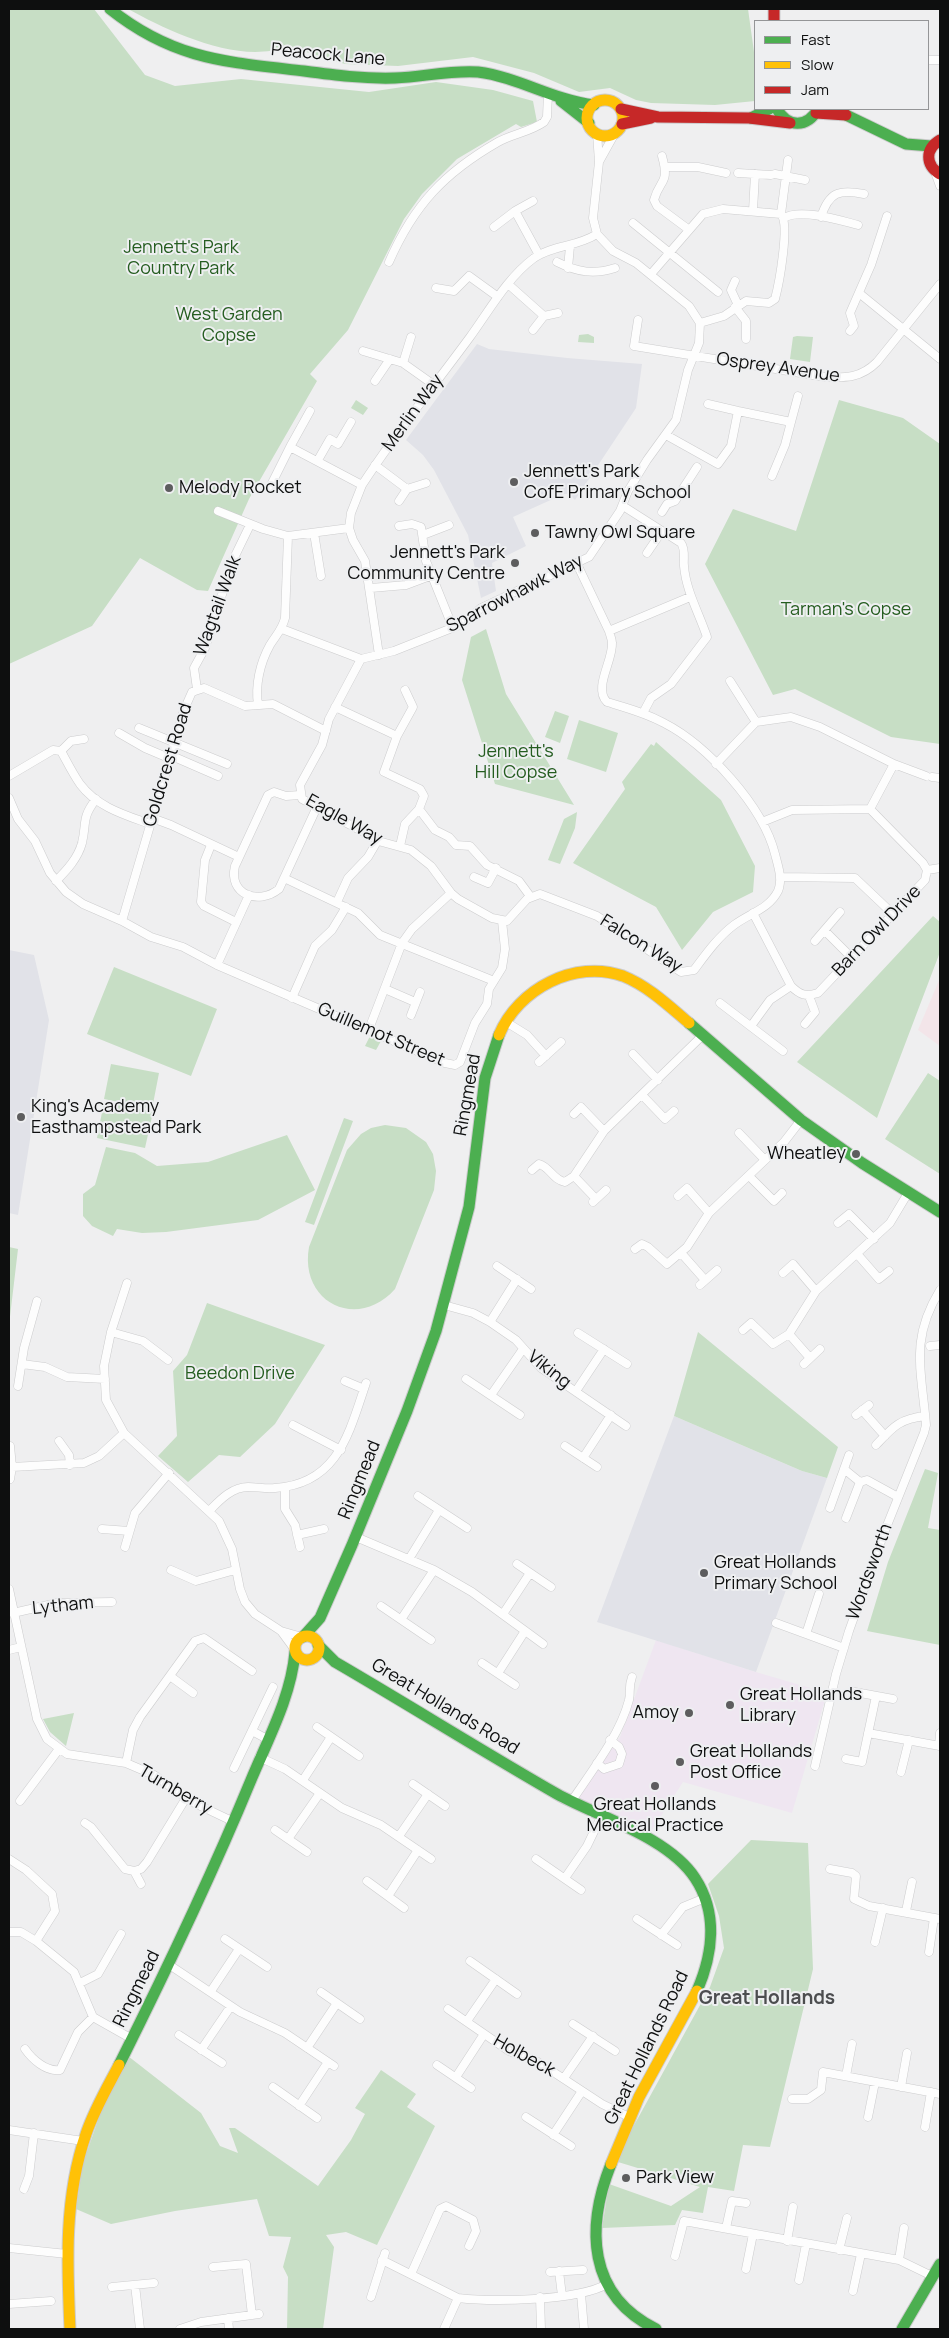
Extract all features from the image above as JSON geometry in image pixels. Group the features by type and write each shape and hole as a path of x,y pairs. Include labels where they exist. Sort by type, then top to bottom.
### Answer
{"street":[{"name":"Peacock Lane","path":"110,9 132,27 154,40 176,51 200,58 368,78 397,78 455,71 480,73 516,80 551,95 581,104 594,104"},
{"name":"Peacock Lane","path":"551,95 588,123"},
{"path":"388,262 409,221 432,191 455,170 474,157 505,138 544,122 547,117 551,95"},
{"path":"788,160 782,216 783,242 775,299 769,303 751,300 737,306 721,318 700,323 689,306 636,263 613,251 597,234 593,218 593,206 599,162 597,134 588,123 588,113 594,104 608,100 620,109 658,117 749,118 805,123 817,111 843,112 906,144 935,169"},
{"path":"599,162 618,129 620,109"},
{"path":"749,118 767,110"},
{"path":"777,110 780,116 790,123"},
{"path":"597,134 606,136 618,129 658,117"},
{"path":"906,144 938,142"},
{"path":"938,142 928,154 940,186"},
{"path":"662,156 665,167 665,181 654,200 657,206 688,230"},
{"path":"665,167 698,167 726,173"},
{"path":"738,172 786,176 805,180"},
{"path":"753,211 755,174"},
{"path":"821,217 826,203 836,194 846,190 864,194"},
{"path":"494,227 515,210 533,201"},
{"path":"515,210 539,255"},
{"path":"651,274 688,230 703,214 711,210 753,211 782,216 793,213 858,225"},
{"path":"850,331 854,326 850,313 887,216"},
{"path":"633,223 718,292"},
{"name":"Merlin Way","path":"349,528 351,513 362,485 375,465 508,284 539,255 554,248 570,246 597,234"},
{"path":"568,268 570,246"},
{"path":"557,262 568,268 588,273 603,272 615,268"},
{"path":"436,288 454,291 469,276 498,297"},
{"path":"735,281 731,290 737,306 746,321 746,339"},
{"path":"508,284 544,316"},
{"name":"Osprey Avenue","path":"638,320 634,346 825,377 853,377 871,368 940,284"},
{"path":"859,293 940,359"},
{"path":"533,330 544,316 558,312"},
{"name":"Sparrowhawk Way","path":"361,659 378,655 462,624 481,608 589,557 623,506 628,491 666,435 678,413 684,383 699,343 700,323"},
{"path":"403,363 411,337"},
{"path":"363,351 403,363 434,385"},
{"path":"375,381 390,359"},
{"path":"772,476 785,446 798,396"},
{"path":"708,404 791,422"},
{"path":"269,489 293,448 310,411"},
{"path":"666,435 700,462 714,464 721,462 731,446 738,411"},
{"path":"318,460 330,440 338,444 352,422"},
{"path":"293,448 362,485"},
{"path":"662,512 667,504 675,500 700,462"},
{"path":"375,465 407,489"},
{"path":"399,501 407,489 426,483"},
{"path":"623,506 684,547 684,567 690,597 699,614 707,637 691,660 680,669 671,684 651,698 643,713"},
{"path":"218,511 250,525 288,536 349,528 353,540 365,561 371,588 378,655"},
{"path":"399,526 412,524 422,527 426,561 430,576 452,628"},
{"name":"Wagtail Walk","path":"197,689 194,668 205,648 233,560 250,525"},
{"path":"422,535 449,525"},
{"path":"647,553 662,531"},
{"path":"314,533 321,576"},
{"path":"258,705 256,687 259,675 270,645 282,629 287,605 288,536"},
{"path":"577,564 609,631 612,643 601,695 607,702 643,713 677,731 716,764 738,786 762,822 773,847 780,877 855,878 893,914"},
{"path":"371,588 406,585 430,576"},
{"path":"609,631 690,597"},
{"path":"282,629 361,659"},
{"name":"Eagle Way","path":"361,659 335,706 322,745 300,785 300,796 305,802 316,809 386,844 400,846 420,856 451,893 492,918 502,921"},
{"path":"730,681 756,722"},
{"name":"Goldcrest Road","path":"122,920 187,700 192,692 197,689 211,690 246,706 274,704 326,731"},
{"path":"400,846 405,824 419,809 424,796 420,789 384,772 397,736 413,707 405,690"},
{"path":"335,706 397,736"},
{"path":"716,764 756,722 791,717 802,720 894,764 933,777"},
{"path":"139,728 227,764"},
{"path":"119,733 145,748 218,776"},
{"path":"9,776 53,750 61,750 71,741 84,738"},
{"path":"61,750 80,784 96,799 112,809 151,821 172,824 211,845 239,857"},
{"path":"762,822 792,810 870,809 894,764"},
{"path":"300,796 286,796 278,792 269,794 233,872 240,889 249,895 259,898 270,896 278,889 316,809"},
{"name":"Guillemot Street","path":"9,798 18,819 35,841 56,881 66,892 83,904 292,998 455,1065 460,1062 475,1023 487,1004 494,981 500,972 505,954 502,921"},
{"path":"56,881 76,857 82,842 85,815 96,799"},
{"path":"419,809 435,830 449,837 456,845 470,846 487,865 519,881 530,896 507,921 502,921"},
{"name":"Barn Owl Drive","path":"809,996 818,993 925,880 927,870 923,863 870,809"},
{"path":"337,902 348,878 368,857 378,840"},
{"path":"211,845 205,860 201,902 204,906 236,922"},
{"path":"474,877 488,883 496,868"},
{"path":"927,870 940,868"},
{"name":"Falcon Way","path":"530,896 540,894 597,916 686,973 694,970 714,944 734,925 771,903 779,888 780,877"},
{"path":"284,878 361,915 380,934 413,950 494,981"},
{"path":"369,1029 402,943 412,929 451,893"},
{"path":"217,965 249,895"},
{"path":"292,998 315,946 332,930 346,907"},
{"path":"815,941 840,912"},
{"path":"753,913 792,986 798,993 809,996 815,1012 805,1024"},
{"path":"825,931 852,958"},
{"name":"Ringmead","path":"303,1637 318,1621 356,1537 426,1359 444,1304 469,1208 483,1093 492,1054 506,1022 526,997 548,982 567,975 593,972 619,975 638,984 665,1002 801,1120 908,1193 940,1212"},
{"path":"751,1026 770,1000 792,986"},
{"path":"384,989 415,1002"},
{"path":"411,1015 420,992"},
{"path":"720,1002 783,1051"},
{"path":"506,1022 527,1035 546,1056"},
{"path":"532,1170 539,1164 543,1165 558,1180 565,1182 574,1176 604,1131 702,1036"},
{"path":"539,1062 561,1042"},
{"path":"633,1054 658,1080"},
{"path":"642,1096 665,1119 674,1111"},
{"path":"574,1114 581,1107 604,1131"},
{"path":"635,1250 642,1244 668,1264 682,1254 709,1213 784,1142 801,1120"},
{"path":"739,1133 764,1159"},
{"path":"574,1176 594,1201 606,1190"},
{"path":"749,1176 774,1201 782,1193"},
{"path":"678,1196 686,1188 709,1213"},
{"path":"744,1330 751,1323 773,1344 789,1334 816,1291 858,1255 890,1223 908,1193"},
{"path":"838,1223 849,1214 874,1239"},
{"path":"682,1254 703,1283 718,1270"},
{"path":"858,1255 879,1279 889,1271"},
{"path":"784,1273 793,1264 816,1291"},
{"path":"497,1266 531,1289"},
{"path":"490,1322 517,1279"},
{"path":"128,1283 112,1332 104,1366 106,1400 124,1433 210,1510 219,1521 227,1536 245,1602 255,1614 281,1631 303,1637 311,1637 318,1644 318,1654 311,1660 300,1658 281,1631"},
{"name":"Wordsworth","path":"815,1766 836,1674 844,1648 926,1425 919,1369 919,1351 926,1318 939,1294"},
{"path":"18,1386 24,1348 37,1301"},
{"name":"Viking","path":"444,1304 473,1313 490,1322 516,1340 522,1349 541,1368 626,1426"},
{"path":"112,1332 143,1342 168,1360"},
{"path":"578,1332 628,1364"},
{"path":"789,1334 810,1358"},
{"path":"930,1346 940,1345"},
{"name":"Viking","path":"491,1396 522,1349"},
{"name":"Viking","path":"576,1391 604,1349"},
{"path":"804,1364 820,1349"},
{"path":"152,1361 158,1354"},
{"path":"22,1364 45,1368 67,1377 105,1379"},
{"path":"466,1379 520,1415"},
{"path":"210,1510 228,1494 245,1487 285,1487 317,1476 341,1450 365,1386 345,1381"},
{"path":"869,1405 859,1413 885,1436"},
{"path":"583,1458 611,1416"},
{"path":"876,1445 897,1423 909,1418 925,1416"},
{"path":"293,1425 341,1450"},
{"path":"12,1467 37,1464 70,1465 84,1463 99,1456 124,1433"},
{"path":"59,1441 69,1455 70,1465"},
{"path":"10,1446 12,1467 10,1478"},
{"path":"565,1446 597,1467"},
{"path":"830,1508 849,1455"},
{"path":"844,1469 860,1482"},
{"path":"124,1547 135,1512 169,1473"},
{"path":"860,1482 867,1480 898,1497"},
{"path":"846,1518 860,1482"},
{"path":"285,1487 285,1509 295,1525 300,1547"},
{"path":"418,1496 467,1528"},
{"path":"409,1559 439,1510"},
{"path":"297,1535 324,1528"},
{"path":"102,1529 130,1531"},
{"path":"356,1537 434,1570 502,1614 543,1644"},
{"path":"517,1564 551,1587"},
{"path":"171,1570 196,1581 235,1570"},
{"path":"402,1618 434,1570"},
{"path":"502,1614 530,1573"},
{"name":"Turnberry","path":"9,1589 20,1647 40,1729 59,1749 67,1754 126,1764 154,1775 186,1798 232,1821"},
{"path":"806,1634 820,1594"},
{"name":"Lytham","path":"13,1613 57,1603 112,1602"},
{"path":"381,1606 402,1618 431,1640"},
{"name":"Ringmead","path":"318,1621 318,1644"},
{"path":"776,1623 844,1648"},
{"path":"498,1673 525,1631"},
{"path":"295,1651 296,1642 303,1637"},
{"path":"126,1764 133,1730 195,1641 204,1638 252,1672"},
{"name":"Great Hollands Road","path":"318,1644 336,1662 496,1760 669,1853 694,1875 710,1914 712,1940 706,1966 684,2018 629,2117 602,2186 594,2219 594,2242 599,2264 607,2284 620,2303 640,2320 656,2329"},
{"path":"9,1650 20,1647"},
{"name":"Ringmead","path":"70,2329 67,2254 73,2189 83,2142 95,2112 168,1964 232,1821 293,1677 295,1651"},
{"name":"Ringmead","path":"293,1677 311,1660"},
{"name":"Great Hollands Road","path":"311,1660 336,1662"},
{"path":"482,1663 516,1685"},
{"path":"170,1676 193,1693"},
{"path":"571,1802 610,1740 629,1698 628,1688 632,1677"},
{"path":"234,1768 273,1687"},
{"path":"855,1692 893,1699"},
{"path":"846,1758 862,1762 876,1696"},
{"path":"317,1727 360,1756"},
{"path":"252,1731 267,1739"},
{"path":"868,1733 939,1746 940,1733"},
{"path":"302,1780 331,1737"},
{"path":"596,1763 604,1769 619,1764 622,1754 619,1747 610,1740"},
{"path":"901,1772 909,1740"},
{"path":"20,1802 59,1749"},
{"path":"259,1757 302,1780 342,1808 381,1825 431,1858"},
{"path":"413,1784 445,1806"},
{"path":"288,1839 320,1793"},
{"path":"398,1836 428,1794"},
{"path":"85,1823 91,1827 125,1869 134,1871 141,1869 147,1862 186,1798"},
{"path":"565,1878 587,1846 601,1817"},
{"path":"274,1830 307,1852"},
{"path":"388,1896 418,1850"},
{"path":"9,1859 26,1870 52,1894 55,1911 36,1941"},
{"path":"536,1859 581,1890"},
{"path":"830,1869 852,1873 856,1876 854,1899 869,1906 906,1911 937,1919 929,1952"},
{"path":"134,1871 141,1884"},
{"path":"366,1880 404,1908"},
{"path":"906,1911 912,1882"},
{"path":"661,1935 683,1907 705,1898"},
{"path":"874,1942 883,1908"},
{"path":"637,1919 676,1946"},
{"path":"9,1932 21,1932 36,1941 74,1972 80,1983 88,2010 93,2017 132,2040"},
{"path":"80,1983 98,1974 121,1934"},
{"path":"225,1939 267,1966"},
{"path":"211,1991 239,1949"},
{"path":"470,1961 517,1994"},
{"path":"168,1964 231,2006 254,2020 285,2033 331,2064 299,2106"},
{"path":"467,2021 496,1979"},
{"path":"321,1992 360,2018"},
{"path":"308,2048 337,2003"},
{"path":"201,2050 231,2006"},
{"name":"Holbeck","path":"448,2009 509,2051 538,2062 582,2091 629,2117"},
{"path":"25,2048 32,2058 53,2070 60,2070 78,2032 93,2017"},
{"path":"573,2024 615,2051"},
{"name":"Holbeck","path":"456,2077 484,2034"},
{"path":"179,2035 222,2063"},
{"name":"Holbeck","path":"564,2078 593,2036"},
{"path":"846,2076 852,2044"},
{"path":"902,2086 907,2053"},
{"path":"438,2065 471,2088"},
{"path":"792,2099 808,2099 820,2090 823,2072 940,2094"},
{"path":"868,2118 875,2082"},
{"path":"273,2087 317,2118"},
{"path":"553,2134 582,2091"},
{"path":"926,2127 932,2092"},
{"path":"526,2117 571,2146"},
{"path":"9,2130 83,2142"},
{"path":"24,2189 29,2176 34,2133"},
{"path":"726,2228 732,2201 746,2203"},
{"path":"411,2274 440,2209 446,2206 473,2220 476,2231 470,2246"},
{"path":"786,2240 793,2207"},
{"path":"839,2250 847,2218"},
{"path":"675,2256 684,2221 899,2260 932,2276"},
{"path":"899,2260 904,2228"},
{"path":"746,2269 752,2234"},
{"path":"799,2280 806,2244"},
{"path":"9,2248 67,2254"},
{"path":"853,2291 861,2254"},
{"path":"371,2296 383,2256 411,2274 458,2298 509,2299 562,2296 595,2291 607,2284"},
{"path":"180,2329 201,2322 255,2314 246,2264 213,2267"},
{"path":"902,2329 940,2264"},
{"path":"550,2272 583,2270"},
{"path":"560,2271 562,2296"},
{"path":"112,2287 154,2283"},
{"path":"135,2285 140,2329"},
{"path":"581,2294 584,2329"},
{"path":"540,2297 541,2329"},
{"path":"444,2329 458,2298"},
{"path":"9,2304 52,2301"},
{"path":"228,2318 229,2329"}],"shaded area":[{"name":"Jennett's Park CofE Primary School","path":"477,344 489,349 642,364 636,408 575,500 569,494 564,494 513,517 526,546 492,563 496,591 481,598 468,535 434,470 423,455 406,440"},
{"name":"King's Academy Easthampstead Park","path":"9,950 34,955 49,1020 18,1215 9,1213"},
{"path":"940,978 940,1046 918,1030"},
{"name":"Great Hollands Primary School","path":"674,1416 802,1471 827,1478 756,1672 597,1622"},
{"path":"656,1640 827,1693 792,1813 683,1782 650,1833 578,1797 620,1737"}],"green space":[{"name":"Jennett's Park Country Park","path":"9,9 94,9 145,75 175,86 241,79 369,92 436,82 493,90 533,101 537,122 521,127 516,124 457,159 422,194 404,219 348,330 310,374 317,381 249,499 208,591 197,590 140,558 92,626 9,664"},
{"path":"128,9 748,9 754,52 754,101 715,105 651,103 636,100 610,88 579,92 534,73 473,57 398,66 345,64 287,46 269,51 248,52 227,49 184,36"},
{"path":"588,334 594,337 594,343 578,342 579,335"},
{"path":"793,337 813,337 810,362 790,359"},
{"path":"356,400 368,408 363,415 351,408"},
{"name":"Tarman's Copse","path":"839,400 903,418 940,444 940,744 891,737 795,689 773,695 705,564 733,509 796,531"},
{"name":"Jennett's Hill Copse","path":"486,629 506,694 574,805 495,784 462,680 471,637"},
{"path":"555,711 569,716 560,743 545,737"},
{"path":"579,720 618,733 606,772 567,759"},
{"path":"656,742 721,800 755,866 753,892 713,912 682,950 656,907 573,863 625,789 622,782 651,744 654,746"},
{"path":"577,812 575,828 560,864 548,860 564,819"},
{"path":"933,916 940,922 940,952 877,1118 797,1062"},
{"path":"114,967 217,1009 191,1076 87,1034"},
{"path":"370,1036 381,1041 376,1050 365,1046"},
{"path":"111,1064 159,1073 152,1109 104,1099"},
{"path":"928,1073 940,1081 940,1174 885,1139"},
{"path":"104,1102 153,1112 145,1148 97,1138"},
{"path":"344,1118 353,1121 314,1225 305,1222"},
{"path":"385,1125 406,1128 426,1142 433,1154 436,1171 434,1190 395,1289 380,1302 365,1308 349,1309 334,1305 322,1296 313,1283 308,1267 309,1247 347,1150 361,1134 371,1128"},
{"path":"287,1135 315,1190 258,1220 166,1232 142,1233 117,1229 113,1236 92,1226 83,1216 83,1194 95,1185 106,1147 135,1153 157,1166 208,1162"},
{"path":"9,1247 18,1249 9,1325"},
{"name":"Beedon Drive","path":"207,1303 325,1345 275,1424 240,1457 219,1455 188,1482 158,1456 177,1436 173,1371 187,1355"},
{"path":"698,1332 838,1447 827,1478 802,1471 674,1416"},
{"path":"925,1469 938,1473 928,1528 940,1530 940,1645 867,1631 888,1562"},
{"path":"74,1713 66,1746 50,1732 43,1719"},
{"path":"751,1840 808,1843 813,1969 770,2147 743,2145 734,2191 708,2187 703,2213 682,2210 675,2225 602,2228 609,2184 671,2206 700,2187 618,2162 632,2129 710,1987 724,1948 719,1916 708,1884"},
{"path":"128,2056 201,2113 220,2146 238,2153 229,2128 235,2128 318,2186 351,2140 365,2114 355,2108 381,2070 416,2094 407,2107 435,2126 377,2245 346,2232 326,2235 334,2247 323,2329 287,2329 288,2277 283,2267 291,2237 269,2236 257,2199 175,2211 111,2224 76,2209 83,2163 103,2106"}],"traffic: fast":[{"path":"110,9 156,39 179,49 226,61 372,78 478,72 594,105"},
{"path":"561,101 589,123"},
{"path":"751,118 767,110"},
{"path":"778,110 786,120 798,123 808,120 817,110"},
{"path":"841,110 846,115 906,144 931,146"},
{"path":"689,1023 801,1120 862,1163 940,1212"},
{"path":"303,1637 320,1618 352,1545 407,1411 436,1331 469,1207 485,1078 499,1035"},
{"path":"318,1645 335,1662 557,1794 651,1839 683,1864 695,1878 702,1891 710,1919 711,1934 707,1963 697,1991"},
{"path":"119,2065 171,1959 236,1816 284,1701 293,1669 295,1652"},
{"path":"611,2164 598,2212 596,2235 598,2257 605,2278 616,2298 633,2315 656,2329"},
{"path":"902,2329 940,2264"}],"traffic: slow":[{"path":"605,100 617,106 623,118 617,130 605,136 593,130 587,118 593,106 605,100"},
{"path":"499,1035 508,1019 520,1004 534,992 550,982 568,975 586,972 605,972 632,980 658,997 689,1023"},
{"path":"307,1636 316,1639 319,1648 316,1657 307,1660 298,1657 295,1648 298,1639 307,1636"},
{"path":"611,2164 639,2097 697,1991"},
{"path":"70,2329 68,2255 70,2206 74,2182 89,2125 119,2065"}],"traffic: jam":[{"path":"774,9 774,20"},
{"path":"621,109 658,117 749,118 790,123"},
{"path":"816,113 846,115"},
{"path":"622,124 651,118"},
{"path":"940,140 929,152 929,162 940,174"}],"place":[{"name":"Jennett's Park CofE Primary School","path":"514,482"},
{"name":"Melody Rocket","path":"169,488"},
{"name":"Tawny Owl Square","path":"535,533"},
{"name":"Jennett's Park Community Centre","path":"515,563"},
{"name":"King's Academy Easthampstead Park","path":"21,1117"},
{"name":"Wheatley","path":"856,1154"},
{"name":"Great Hollands Primary School","path":"704,1573"},
{"name":"Great Hollands Library","path":"730,1705"},
{"name":"Amoy","path":"689,1713"},
{"name":"Great Hollands Post Office","path":"680,1762"},
{"name":"Great Hollands Medical Practice","path":"655,1786"},
{"name":"Park View","path":"626,2178"}],"district":[{"name":"Great Hollands","path":"767,1999"}],"park label":[{"name":"West Garden Copse","path":"229,325"}]}
